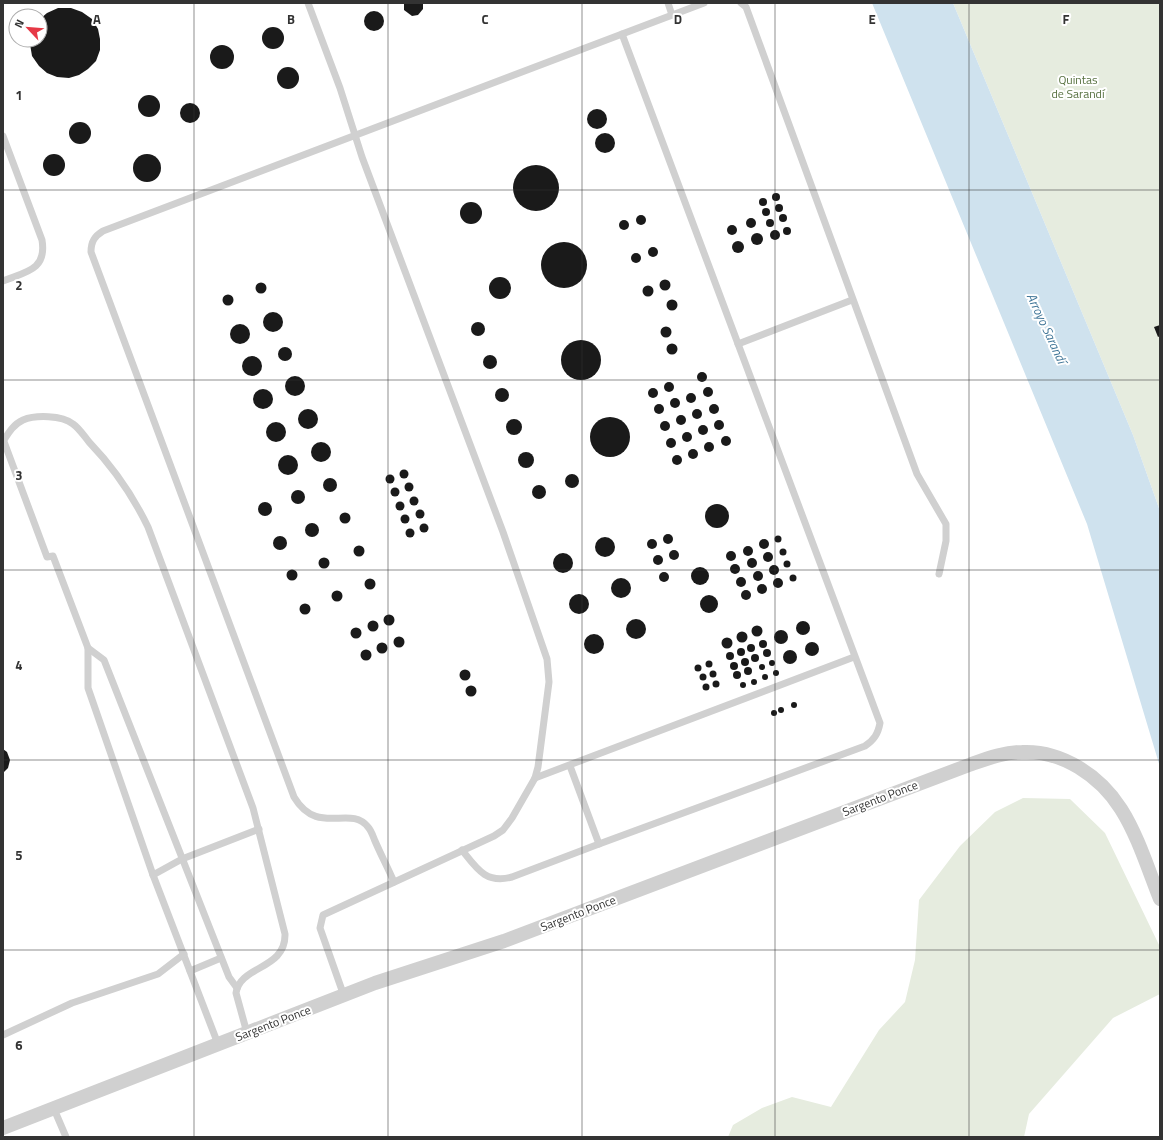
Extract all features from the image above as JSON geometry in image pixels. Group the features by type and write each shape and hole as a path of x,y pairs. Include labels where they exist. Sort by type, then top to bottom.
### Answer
{"street":[{"name":"Sargento Ponce","path":"3,1128 375,983 504,941 969,765 1002,754 1022,752 1042,753 1078,766 1094,779 1121,809 1131,827 1160,899"}],"lane":[{"path":"308,3 340,88 355,135 500,524 547,659 549,682 538,767 535,778 512,818 503,830 494,836 323,915 320,921 320,928 344,996"},
{"path":"668,3 672,15"},
{"path":"394,882 368,827 360,820 352,818 326,819 310,815 300,807 294,797 97,267 91,246 95,236 103,231 704,3"},
{"path":"741,3 746,7 852,300 917,474 946,524 946,541 939,574"},
{"path":"462,850 479,871 485,875 503,879 865,746 873,741 880,724 622,34"},
{"path":"3,136 42,240 44,252 40,262 33,269 3,281"},
{"path":"738,344 852,300"},
{"path":"218,1044 153,875 88,688 88,648 53,556 47,557 3,439 23,420 55,416 63,418 73,424 104,457 120,479 141,512 148,527 229,739 253,808 285,934 285,943 276,958 240,981 237,988 236,993 247,1033"},
{"path":"88,648 104,660 221,958 229,977 237,988"},
{"path":"535,778 854,657"},
{"path":"570,766 599,844"},
{"path":"153,875 182,859 259,829"},
{"path":"3,1035 72,1003 158,974 184,954"},
{"path":"190,971 221,958"},
{"path":"54,1109 66,1137"}],"green space":[{"name":"Quintas de Sarandí","path":"953,3 1160,3 1160,511 1133,435"},
{"path":"1023,798 1070,799 1105,833 1160,947 1160,994 1113,1018 1029,1114 1024,1137 728,1137 733,1125 762,1108 792,1097 831,1107 879,1030 905,1002 915,960 919,900 960,846 995,812"}],"water":[{"name":"Arroyo Sarandí","path":"872,3 953,3 1133,435 1160,511 1160,767 1087,524"}],"building":[{"path":"404,3 423,3 423,9 418,15 412,16 404,10"},
{"path":"58,8 71,8 82,12 92,19 98,29 100,50 96,61 79,75 69,78 57,77 47,73 39,66 32,56 31,48 48,48 48,13"},
{"path":"374,11 381,14 384,21 381,28 374,31 367,28 364,21 367,14"},
{"path":"273,27 281,30 284,38 281,46 273,49 265,46 262,38 265,30"},
{"path":"222,45 227,46 233,52 233,62 227,68 222,69 217,68 211,62 210,57 211,52 217,46"},
{"path":"288,67 296,70 299,78 296,86 288,89 280,86 277,78 280,70"},
{"path":"149,95 157,98 160,106 157,114 149,117 141,114 138,106 141,98"},
{"path":"190,103 197,106 200,113 197,120 190,123 183,120 180,113 183,106"},
{"path":"597,109 604,112 607,119 604,126 597,129 590,126 587,119 590,112"},
{"path":"80,122 88,125 91,133 88,141 80,144 72,141 69,133 72,125"},
{"path":"605,133 612,136 615,143 612,150 605,153 598,150 595,143 598,136"},
{"path":"54,154 62,157 65,165 62,173 54,176 46,173 43,165 46,157"},
{"path":"147,154 153,155 157,158 160,162 160,174 157,178 153,181 147,182 141,181 137,178 134,174 133,168 134,162 137,158 141,155"},
{"path":"536,165 549,169 555,175 559,188 555,201 549,207 536,211 523,207 517,201 513,188 517,175 523,169"},
{"path":"776,193 779,194 779,200 776,201 773,200 772,197 773,194"},
{"path":"763,198 766,199 766,205 763,206 760,205 759,202 760,199"},
{"path":"471,202 479,205 482,213 479,221 471,224 463,221 460,213 463,205"},
{"path":"779,204 782,205 782,211 779,212 776,211 775,208 776,205"},
{"path":"766,208 769,209 769,215 766,216 763,215 762,212 763,209"},
{"path":"783,214 786,215 786,221 783,222 780,221 779,218 780,215"},
{"path":"639,215 643,215 645,216 645,224 639,225 636,222 636,218"},
{"path":"751,218 756,223 751,228 746,223"},
{"path":"770,219 773,220 773,226 770,227 767,226 766,223 767,220"},
{"path":"622,220 626,220 628,221 628,229 622,230 619,227 619,223"},
{"path":"732,225 737,230 732,235 727,230"},
{"path":"787,227 790,228 790,234 787,235 784,234 783,231 784,228"},
{"path":"773,230 777,230 780,235 777,240 773,240 770,237 770,233"},
{"path":"755,233 759,233 763,239 759,245 755,245 751,241 751,237"},
{"path":"736,241 740,241 744,247 740,253 736,253 732,249 732,245"},
{"path":"564,242 577,246 583,252 587,265 583,278 577,284 564,288 551,284 545,278 541,265 545,252 551,246"},
{"path":"651,247 655,247 657,248 657,256 651,257 648,254 648,250"},
{"path":"634,253 638,253 640,254 640,262 634,263 631,260 631,256"},
{"path":"500,277 508,280 511,288 508,296 500,299 492,296 489,288 492,280"},
{"path":"665,279 669,281 671,285 669,289 665,291 661,289 659,285 661,281"},
{"path":"261,282 265,284 267,288 265,292 261,294 257,292 255,288 257,284"},
{"path":"648,285 652,287 654,291 652,295 648,297 644,295 642,291 644,287"},
{"path":"228,294 232,296 234,300 232,304 228,306 224,304 222,300 224,296"},
{"path":"672,299 676,301 678,305 676,309 672,311 668,309 666,305 668,301"},
{"path":"269,312 277,312 283,318 283,326 277,332 269,332 263,326 263,318"},
{"path":"478,322 483,324 485,329 483,334 478,336 473,334 471,329 473,324"},
{"path":"236,324 244,324 250,330 250,338 244,344 236,344 230,338 230,330"},
{"path":"1160,325 1160,336 1158,337 1154,327"},
{"path":"666,326 670,328 672,332 670,336 666,338 662,336 660,332 662,328"},
{"path":"585,340 592,343 598,349 601,360 600,368 592,377 585,380 577,380 570,377 562,368 561,356 564,349 573,341"},
{"path":"672,343 676,345 678,349 676,353 672,355 668,353 666,349 668,345"},
{"path":"282,347 288,347 292,351 292,357 288,361 282,361 278,357 278,351"},
{"path":"490,355 495,357 497,362 495,367 490,369 485,367 483,362 485,357"},
{"path":"248,356 256,356 262,362 262,370 256,376 248,376 242,370 242,362"},
{"path":"700,372 704,372 707,377 704,382 700,382 697,379 697,375"},
{"path":"291,376 299,376 305,382 305,390 299,396 291,396 285,390 285,382"},
{"path":"667,382 671,382 674,387 671,392 667,392 664,389 664,385"},
{"path":"706,387 710,387 713,392 710,397 706,397 703,394 703,390"},
{"path":"502,388 507,390 509,395 507,400 502,402 497,400 495,395 497,390"},
{"path":"651,388 655,388 658,393 655,398 651,398 648,395 648,391"},
{"path":"259,389 267,389 273,395 273,403 267,409 259,409 253,403 253,395"},
{"path":"689,393 693,393 696,398 693,403 689,403 686,400 686,396"},
{"path":"673,398 677,398 680,403 677,408 673,408 670,405 670,401"},
{"path":"657,404 661,404 664,409 661,414 657,414 654,411 654,407"},
{"path":"712,404 716,404 719,409 716,414 712,414 709,411 709,407"},
{"path":"304,409 312,409 318,415 318,423 312,429 304,429 298,423 298,415"},
{"path":"695,409 699,409 702,414 699,419 695,419 692,416 692,412"},
{"path":"679,415 683,415 685,416 685,424 679,425 676,422 676,418"},
{"path":"606,417 614,417 621,420 627,426 630,437 627,448 621,454 614,457 606,457 599,454 593,448 590,441 590,433 593,426 599,420"},
{"path":"511,419 517,419 522,424 520,433 517,435 511,435 506,430 506,424"},
{"path":"717,420 721,420 724,425 721,430 717,430 714,427 714,423"},
{"path":"663,421 667,421 670,426 667,431 663,431 660,428 660,424"},
{"path":"272,422 280,422 286,428 286,436 280,442 272,442 266,436 266,428"},
{"path":"701,425 705,425 708,430 705,435 701,435 698,432 698,428"},
{"path":"685,432 689,432 692,437 689,442 685,442 682,439 682,435"},
{"path":"724,436 728,436 731,441 728,446 724,446 721,443 721,439"},
{"path":"669,438 673,438 676,443 673,448 669,448 666,445 666,441"},
{"path":"317,442 325,442 331,448 331,456 325,462 317,462 311,456 311,448"},
{"path":"707,442 711,442 714,447 711,452 707,452 704,449 704,445"},
{"path":"691,449 695,449 698,454 695,459 691,459 688,456 688,452"},
{"path":"523,452 529,452 534,457 532,466 529,468 523,468 518,463 518,457"},
{"path":"284,455 292,455 298,461 298,469 292,475 284,475 278,469 278,461"},
{"path":"675,455 679,455 682,460 679,465 675,465 672,462 672,458"},
{"path":"404,469 409,474 404,479 399,474"},
{"path":"390,474 395,479 390,484 385,479"},
{"path":"572,474 577,476 579,481 577,486 572,488 567,486 565,481 567,476"},
{"path":"330,478 335,480 337,485 335,490 330,492 325,490 323,485 325,480"},
{"path":"409,482 414,487 409,492 404,487"},
{"path":"539,485 544,487 546,492 544,497 539,499 534,497 532,492 534,487"},
{"path":"395,487 400,492 395,497 390,492"},
{"path":"298,490 303,492 305,497 303,502 298,504 293,502 291,497 293,492"},
{"path":"414,496 419,501 414,506 409,501"},
{"path":"400,501 405,506 400,511 395,506"},
{"path":"265,502 270,504 272,509 270,514 265,516 260,514 258,509 260,504"},
{"path":"717,504 726,507 729,516 726,525 717,528 708,525 705,516 708,507"},
{"path":"420,509 425,514 420,519 415,514"},
{"path":"343,513 347,513 349,514 349,522 343,523 340,520 340,516"},
{"path":"405,514 410,519 405,524 400,519"},
{"path":"312,523 317,525 319,530 317,535 312,537 307,535 305,530 307,525"},
{"path":"424,523 429,528 424,533 419,528"},
{"path":"410,528 415,533 410,538 405,533"},
{"path":"668,534 673,539 668,544 663,539"},
{"path":"778,535 782,539 778,543 774,539"},
{"path":"280,536 285,538 287,543 285,548 280,550 275,548 273,543 275,538"},
{"path":"601,537 609,537 615,543 615,551 609,557 601,557 595,551 595,543"},
{"path":"652,539 657,544 652,549 647,544"},
{"path":"762,539 766,539 768,540 768,548 762,549 759,546 759,542"},
{"path":"357,546 361,546 363,547 363,555 357,556 354,553 354,549"},
{"path":"746,546 750,546 752,547 752,555 746,556 743,553 743,549"},
{"path":"783,549 786,552 783,555 780,552"},
{"path":"674,550 679,555 674,560 669,555"},
{"path":"729,551 733,551 735,552 735,560 729,561 726,558 726,554"},
{"path":"766,552 770,552 772,553 772,561 766,562 763,559 763,555"},
{"path":"559,553 567,553 573,559 573,567 567,573 559,573 553,567 553,559"},
{"path":"658,555 663,560 658,565 653,560"},
{"path":"322,558 326,558 328,559 328,567 322,568 319,565 319,561"},
{"path":"750,558 754,558 756,559 756,567 750,568 747,565 747,561"},
{"path":"787,561 790,564 787,567 784,564"},
{"path":"733,564 737,564 739,565 739,573 733,574 730,571 730,567"},
{"path":"772,565 776,565 778,566 778,574 772,575 769,572 769,568"},
{"path":"700,567 706,570 709,576 706,582 700,585 694,582 691,576 694,570"},
{"path":"290,570 294,570 296,571 296,579 290,580 287,577 287,573"},
{"path":"756,571 760,571 762,572 762,580 756,581 753,578 753,574"},
{"path":"664,572 669,577 664,582 659,577"},
{"path":"793,575 796,578 793,581 790,578"},
{"path":"739,577 743,577 745,578 745,586 739,587 736,584 736,580"},
{"path":"617,578 625,578 631,584 631,592 625,598 617,598 611,592 611,584"},
{"path":"776,578 780,578 782,579 782,587 776,588 773,585 773,581"},
{"path":"368,579 372,579 374,580 374,588 368,589 365,586 365,582"},
{"path":"760,584 764,584 766,585 766,593 760,594 757,591 757,587"},
{"path":"744,590 748,590 750,591 750,599 744,600 741,597 741,593"},
{"path":"335,591 339,591 341,592 341,600 335,601 332,598 332,594"},
{"path":"575,594 583,594 589,600 589,608 583,614 575,614 569,608 569,600"},
{"path":"709,595 715,598 718,604 715,610 709,613 703,610 700,604 703,598"},
{"path":"303,604 307,604 309,605 309,613 303,614 300,611 300,607"},
{"path":"387,615 391,615 393,616 393,624 387,625 384,622 384,618"},
{"path":"632,619 640,619 646,625 646,633 640,639 632,639 626,633 626,625"},
{"path":"371,621 375,621 377,622 377,630 371,631 368,628 368,624"},
{"path":"800,621 806,621 810,625 810,631 806,635 800,635 796,631 796,625"},
{"path":"755,626 759,626 761,627 761,635 755,636 752,633 752,629"},
{"path":"354,628 358,628 360,629 360,637 354,638 351,635 351,631"},
{"path":"778,630 784,630 788,634 788,640 784,644 778,644 774,640 774,634"},
{"path":"740,632 744,632 746,633 746,641 740,642 737,639 737,635"},
{"path":"590,634 598,634 604,640 604,648 598,654 590,654 584,648 584,640"},
{"path":"397,637 401,637 403,638 403,646 397,647 394,644 394,640"},
{"path":"725,638 729,638 731,639 731,647 725,648 722,645 722,641"},
{"path":"761,640 765,640 767,644 765,648 761,648 759,646 759,642"},
{"path":"809,642 815,642 819,646 819,652 815,656 809,656 805,652 805,646"},
{"path":"380,643 384,643 386,644 386,652 380,653 377,650 377,646"},
{"path":"749,644 753,644 755,648 753,652 749,652 747,650 747,646"},
{"path":"739,648 743,648 745,652 743,656 739,656 737,654 737,650"},
{"path":"765,649 769,649 771,653 769,657 765,657 763,655 763,651"},
{"path":"364,650 368,650 370,651 370,659 364,660 361,657 361,653"},
{"path":"787,650 793,650 797,654 797,660 793,664 787,664 783,660 783,654"},
{"path":"728,652 732,652 734,656 732,660 728,660 726,658 726,654"},
{"path":"753,654 757,654 759,658 757,662 753,662 751,660 751,656"},
{"path":"743,658 747,658 749,662 747,666 743,666 741,664 741,660"},
{"path":"709,660 712,661 712,667 709,668 706,667 705,664 706,661"},
{"path":"772,660 775,663 772,666 769,663"},
{"path":"732,662 736,662 738,666 736,670 732,670 730,668 730,664"},
{"path":"698,664 702,668 698,672 694,668"},
{"path":"762,664 765,667 762,670 759,667"},
{"path":"746,667 750,667 752,671 750,675 746,675 744,673 744,669"},
{"path":"463,670 467,670 469,671 469,679 463,680 460,677 460,673"},
{"path":"713,670 717,674 713,678 709,674"},
{"path":"776,670 779,673 776,676 773,673"},
{"path":"735,671 739,671 741,675 739,679 735,679 733,677 733,673"},
{"path":"703,673 706,674 706,680 703,681 700,680 699,677 700,674"},
{"path":"765,674 768,677 765,680 762,677"},
{"path":"754,679 757,682 754,685 751,682"},
{"path":"716,680 720,684 716,688 712,684"},
{"path":"743,682 746,685 743,688 740,685"},
{"path":"706,683 709,684 709,690 706,691 703,690 702,687 703,684"},
{"path":"469,686 473,686 475,687 475,695 469,696 466,693 466,689"},
{"path":"794,702 797,705 794,708 791,705"},
{"path":"781,707 784,710 781,713 778,710"},
{"path":"774,710 777,713 774,716 771,713"},
{"path":"3,749 7,752 10,760 8,768 3,773"}]}
